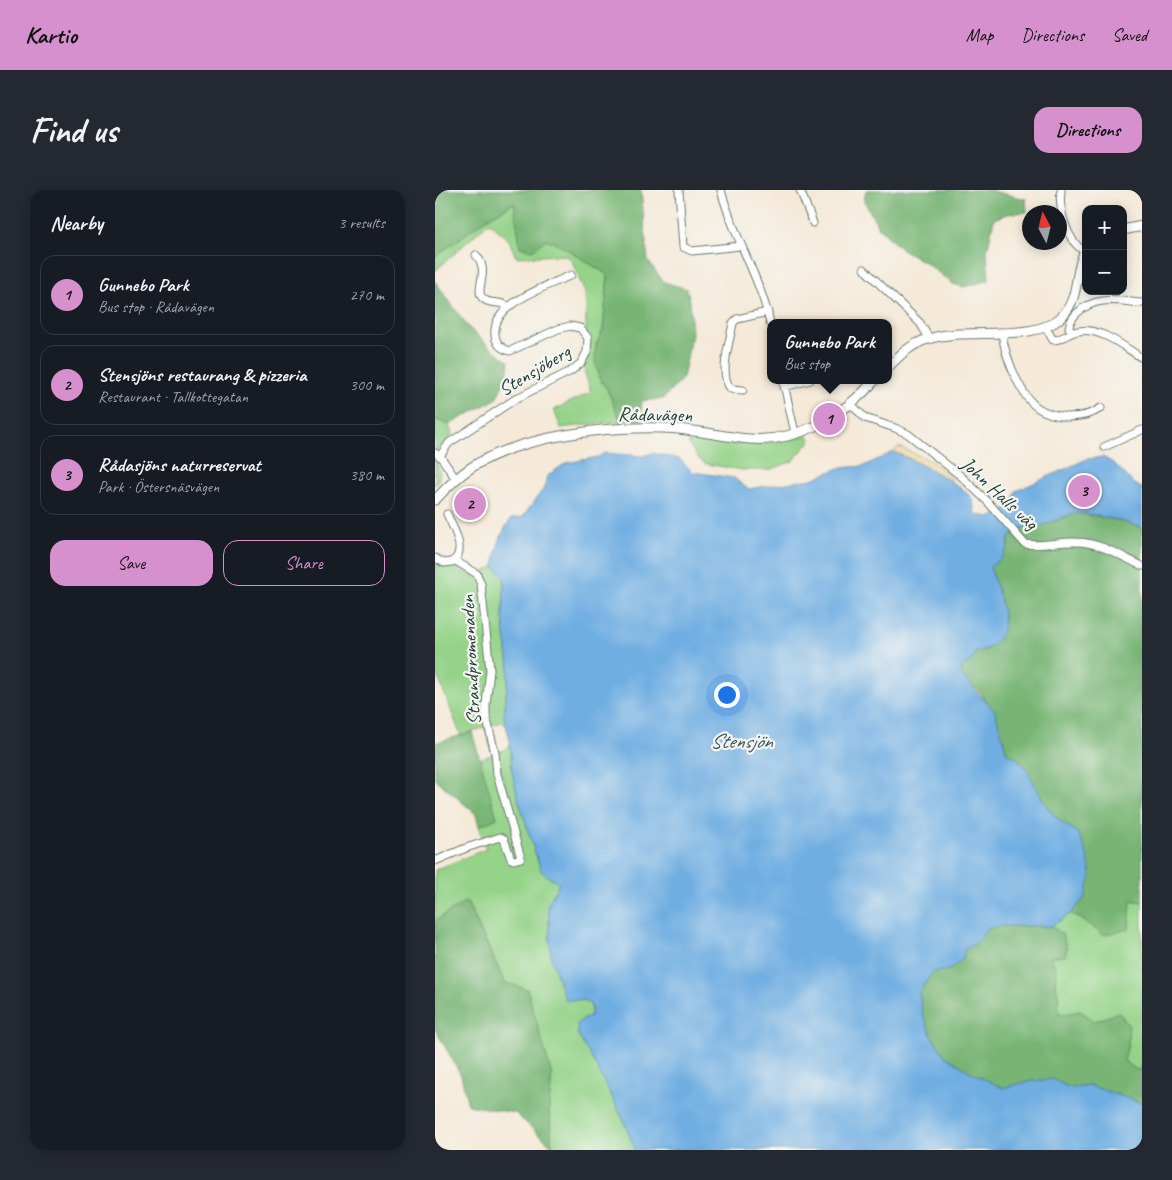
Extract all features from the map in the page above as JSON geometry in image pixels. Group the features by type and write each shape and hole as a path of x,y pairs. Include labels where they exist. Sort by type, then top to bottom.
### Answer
{"street":[{"path":"679,190 683,247 692,251 741,246"},
{"path":"721,190 725,206 754,273 769,319"},
{"path":"800,190 813,223"},
{"path":"1061,190 1059,201 1061,211 1073,242 1077,247 1082,249"},
{"path":"1127,229 1142,226"},
{"path":"476,255 482,266 481,296 489,302 504,303 509,307"},
{"path":"892,363 909,348 929,338 950,335 1031,331 1046,328 1059,319 1071,304 1082,262"},
{"path":"863,270 920,323 929,338"},
{"name":"Stensjöberg","path":"438,454 449,443 517,398 571,371 585,358 589,344 588,338 584,331 576,326 558,329 513,351 501,347 496,340 495,327 509,307 532,293 571,275"},
{"path":"1071,332 1069,327 1071,320 1090,304 1103,300 1142,303"},
{"path":"743,390 731,389 727,385 724,374 733,323 737,319 768,312"},
{"path":"1046,328 1053,340 1061,339 1071,332 1080,330 1098,333 1119,343 1142,358"},
{"path":"1002,332 1007,354 1019,383 1027,396 1039,408 1054,414 1075,417 1089,414 1101,408"},
{"path":"783,384 795,433"},
{"name":"Rådavägen","path":"435,500 472,467 534,442 558,436 640,428 680,429 749,439 777,438 829,419 851,404 871,384"},
{"name":"John Halls väg","path":"851,404 865,418 908,434 962,477 995,509 1025,544 1090,543 1142,566"},
{"path":"1104,447 1142,430"},
{"path":"438,454 456,480"},
{"path":"435,558 444,563 449,563 455,560 459,550 459,545 447,514"},
{"name":"Strandpromenaden","path":"436,858 500,837 504,839 511,859 521,858 497,774 495,753 486,716 485,704 490,670 481,584 477,574 455,560"}],"green space":[{"path":"435,190 641,190 648,261 664,282 687,289 690,301 692,334 683,378 663,399 641,401 642,420 621,422 607,389 601,381 595,363 596,345 603,330 608,275 560,245 546,239 533,250 520,247 514,203 486,219 435,257"},
{"path":"866,190 988,190 1026,199 1026,205 1022,205 1022,212 1007,214 994,219 987,251 989,280 964,287 953,284 926,263 900,248 879,228 864,201"},
{"path":"514,203 546,239 560,245 608,275 603,330 596,345 601,381 607,389 621,422 561,428 554,410 591,392 584,370 583,357 587,352 585,293 571,259 563,255 516,257 509,240 489,222 435,271 435,257 486,219"},
{"path":"435,281 468,327 509,361 507,376 496,399 449,425 435,419"},
{"path":"435,419 449,425 452,434 440,448 436,462 439,477 435,485"},
{"path":"688,435 733,441 761,442 791,439 807,435 811,440 793,461 769,470 743,470 706,464 698,458 689,444"},
{"path":"1077,513 1142,527 1142,902 1131,900 1129,929 1104,935 1077,916 1070,914 1085,898 1078,833 1059,820 1047,807 1017,758 1007,753 1001,731 992,711 981,694 964,677 961,667 970,661 976,652 988,649 995,584 990,567 1004,555 1009,538 1021,528 1030,529"},
{"path":"435,565 455,567 476,577 494,566 504,578 503,617 509,667 504,717 507,726 502,722 491,725 498,753 510,746 512,772 519,802 541,871 559,884 548,904 551,958 584,1000 591,1005 591,1015 577,1034 609,1090 635,1150 555,1150 552,1146 549,1108 551,1075 467,901 435,921 435,870 486,849 479,826 497,818 479,759 492,755 485,727 461,736 435,669"},
{"path":"472,732 497,818 479,826 476,814 435,779 435,743"},
{"path":"1131,900 1142,902 1142,1068 1137,1071 1124,1060 1128,1044 1080,1011 1059,1016 1058,994 1055,982 1056,970 1050,955 1062,934 1051,926 1070,914 1077,916 1104,935"},
{"path":"466,901 505,983 527,989 552,1075 549,1108 552,1146 515,1113 468,1105 461,1075 435,1029 435,921"},
{"path":"1051,926 1062,934 1067,948 1065,956 1051,956 1056,970 1055,982 1058,994 1059,1015 1080,1011 1095,1021 1119,1012 1129,1026 1128,1044 1124,1061 1137,1070 1142,1068 1142,1103 1088,1085 1070,1088 1052,1079 1025,1082 1003,1088 974,1074 945,1056 932,1037 922,1012 919,992 933,972 965,947 974,945 989,928"}],"sand":[{"path":"899,447 929,460 951,476 951,481 949,482 909,458 893,452"}],"water":[{"name":"Stensjön","path":"893,452 948,479 958,486 972,499 975,515 992,517 1012,504 1016,491 1087,459 1103,457 1115,464 1133,483 1142,488 1142,527 1101,516 1077,514 1037,527 1021,528 1009,538 1004,555 990,567 1002,604 1003,629 999,639 990,647 976,652 971,661 961,667 962,676 995,711 1007,753 1017,758 1026,768 1047,807 1059,820 1078,833 1088,857 1091,876 1085,898 1070,914 1051,926 989,928 974,945 965,947 963,959 949,970 933,972 919,992 922,1012 932,1037 945,1056 974,1074 1003,1088 1025,1082 1052,1079 1070,1088 1088,1085 1142,1103 1142,1150 635,1150 616,1105 582,1043 577,1029 577,1023 591,1015 591,1005 583,1000 565,1000 551,958 548,904 559,884 541,871 519,802 512,772 510,741 504,717 509,667 503,617 504,578 494,566 502,535 511,519 523,517 544,488 547,476 566,463 598,457 605,453 643,456 652,453 680,459 693,472 734,478 748,489 812,479 839,468 864,466"}],"place":[{"name":"Gunnebo Park","path":"829,419"},
{"name":"Rådasjöns naturreservat","path":"1084,491"},
{"name":"Stensjöns restaurang & pizzeria","path":"470,504"}]}
